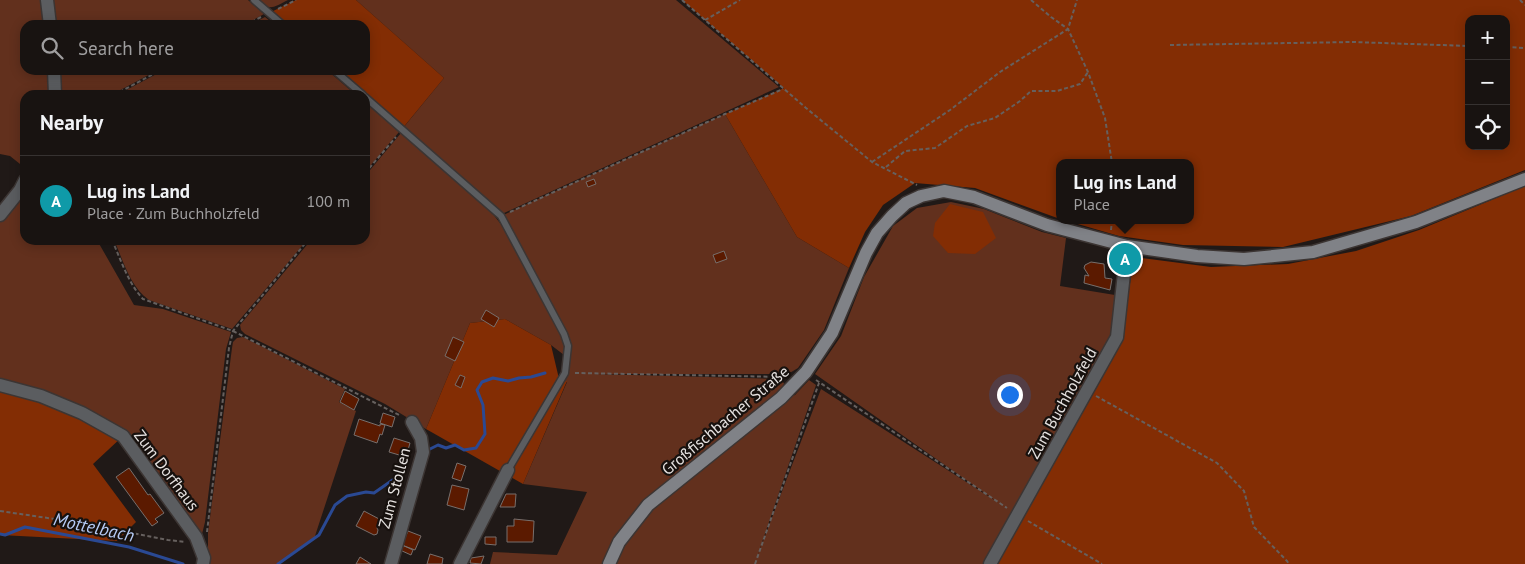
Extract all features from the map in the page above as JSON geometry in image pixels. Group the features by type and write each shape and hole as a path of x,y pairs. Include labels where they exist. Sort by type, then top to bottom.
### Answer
{"main road":[{"name":"Großfischbacher Straße","path":"609,564 619,542 648,505 781,398 806,372 832,333 866,253 878,233 906,203 922,196 944,191 974,197 1047,224 1128,246 1197,256 1244,259 1314,252 1416,222 1525,179"}],"street":[{"path":"47,0 49,20"},
{"path":"54,75 55,90"},
{"path":"0,215 20,190"},
{"name":"Zum Buchholzfeld","path":"990,564 1117,337 1128,246"},
{"name":"Zum Dorfhaus","path":"0,385 41,396 82,413 123,436 185,519 199,543 204,558 203,564"},
{"name":"Zum Stollen","path":"391,564 423,452 421,438 412,422"},
{"path":"460,564 508,470"}],"lane":[{"path":"254,0 277,20"},
{"path":"340,75 357,90"},
{"path":"370,101 501,216 564,334 568,346 565,373 508,470"}],"path":[{"path":"256,20 296,0"},
{"path":"682,0 806,108 872,162 916,185 922,196"},
{"path":"705,20 740,0"},
{"path":"1031,0 1050,17 1068,29 1088,72 1105,118 1111,159"},
{"path":"872,162 950,110 1000,72 1068,29 1077,0"},
{"path":"1520,0 1525,5"},
{"path":"1170,45 1353,42 1465,46"},
{"path":"1510,47 1525,48"},
{"path":"885,168 905,151 935,148 967,126 995,118 1031,91 1057,91 1080,84 1088,72"},
{"path":"123,90 152,75"},
{"path":"501,216 784,88"},
{"path":"370,167 402,129"},
{"path":"114,245 136,292 143,299 233,331 412,422"},
{"path":"0,510 168,540 199,543 206,540 229,348 233,331 304,245"},
{"path":"565,373 787,377 795,384"},
{"path":"755,564 819,383 1017,515 1102,564"},
{"path":"1084,394 1098,396 1217,463 1244,491 1254,527 1288,564"}],"shaded area":[{"path":"0,0 43,0 45,20 20,20 20,75 50,75 52,90 20,90 20,164 10,156 0,154"},
{"path":"50,0 248,0 264,14 253,20 52,20"},
{"path":"255,0 288,0 268,7"},
{"path":"296,0 356,0 444,78 402,129 370,101 370,90 357,90 340,75 370,75 370,20 277,20 269,13"},
{"path":"356,0 676,0 779,87 502,214 403,128 444,78"},
{"path":"682,0 1525,0 1525,170 1411,216 1283,247 1183,245 1119,236 1078,224 1194,224 1194,159 1056,159 1056,218 975,188 915,183 883,205 865,232 849,268 797,237 725,114 784,88"},
{"path":"57,75 149,75 120,90 59,90"},
{"path":"155,75 333,75 350,90 126,90"},
{"path":"370,106 399,132 370,166"},
{"path":"725,114 797,237 849,268 824,330 798,368 788,374 594,374 778,379 784,383 781,398 795,395 809,380 816,385 757,557 821,389 999,503 815,374 841,336 864,277 893,226 917,208 951,202 984,209 1042,232 1066,238 1060,286 1115,295 1112,332 1084,394 990,564 490,564 493,552 557,555 587,492 523,484 567,382 560,383 568,346 501,216"},
{"path":"401,133 489,209 507,232 561,335 564,344 564,355 551,345 505,319 470,323 426,429 385,404 245,334 241,330 240,325 307,245 370,245 370,170"},
{"path":"1525,186 1525,564 990,564 1122,338 1134,257 1211,267 1288,264 1356,251 1419,230"},
{"path":"18,199 20,200 20,245 100,245 134,305 163,309 231,332 226,349 202,534 122,430 99,415 58,396 0,379 0,218"},
{"path":"950,204 983,212 996,238 975,254 948,253 933,236 935,223"},
{"path":"116,245 303,245 232,329 149,300 142,295 132,281"},
{"path":"505,319 551,345 560,383 567,381 523,484 426,429 470,323"},
{"path":"243,337 345,389 339,402 356,411 314,539 278,564 208,564 208,533 232,348 233,342 237,338"},
{"path":"0,385 123,436 93,464 136,522 117,541 0,535"}],"building":[{"path":"594,179 596,184 588,187 586,182"},
{"path":"724,251 727,259 716,263 713,255"},
{"path":"1091,262 1104,264 1105,278 1112,279 1110,290 1084,283 1085,275 1089,276 1084,268 1085,265"},
{"path":"486,310 499,318 494,327 481,319"},
{"path":"453,337 464,342 455,361 445,356"},
{"path":"460,375 465,377 461,388 455,385"},
{"path":"345,391 359,399 354,410 340,402"},
{"path":"383,413 395,417 392,427 380,423"},
{"path":"359,419 380,426 380,424 385,425 377,443 354,435"},
{"path":"394,438 410,443 406,457 389,452"},
{"path":"457,463 466,466 461,481 452,478"},
{"path":"129,468 148,495 150,494 164,513 155,519 158,522 152,526 116,477"},
{"path":"452,485 469,489 464,510 447,505"},
{"path":"506,494 516,494 515,507 500,507"},
{"path":"364,511 381,520 377,528 377,534 374,535 356,526"},
{"path":"514,519 534,521 533,542 507,542 507,526 514,526"},
{"path":"408,531 421,536 415,550 402,545"},
{"path":"485,537 496,537 496,545 485,544"},
{"path":"402,545 413,550 411,555 400,550"},
{"path":"430,554 443,558 442,564 427,564"},
{"path":"484,556 481,564 470,563 471,558"},
{"path":"360,557 371,564 356,564"}],"waterway":[{"path":"430,449 438,445 446,448 455,445 464,450 476,448 485,434 483,405 477,390 482,382 493,378 508,381 545,373"},
{"name":"Mottelbach","path":"278,564 319,535 335,505 347,496 366,492 374,493 394,479"},
{"name":"Mottelbach","path":"0,534 5,535 25,527 129,547 183,564"}],"place":[{"name":"Lug ins Land","path":"1125,259"}]}
